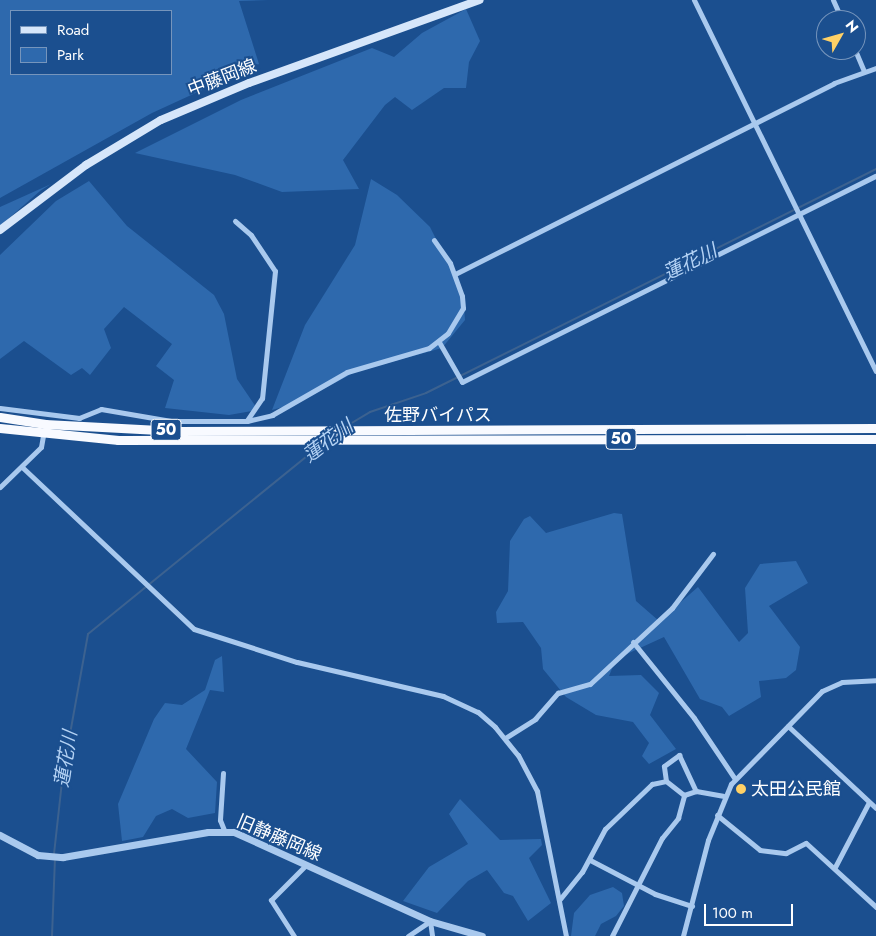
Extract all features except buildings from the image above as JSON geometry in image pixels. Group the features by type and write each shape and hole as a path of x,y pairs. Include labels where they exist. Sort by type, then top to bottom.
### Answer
{"highway":[{"name":"佐野バイパス","path":"0,417 178,430 876,428"},
{"name":"佐野バイパス","path":"0,428 43,435 279,441 876,439"}],"main road":[{"name":"中藤岡線","path":"0,230 100,156 175,114 479,0"}],"street":[{"path":"694,0 876,371"},
{"path":"859,60 864,71"},
{"path":"456,274 754,123 864,71 876,68"},
{"path":"439,342 461,381 876,176"},
{"path":"235,221 251,235 275,271 262,398 247,420"},
{"path":"0,408 46,420 79,418 101,409 171,421 247,420 272,416 347,372 439,342 464,308 456,274 434,240"},
{"path":"0,487 41,447 46,420"},
{"path":"22,467 181,619 210,637 443,696 478,712 505,738 537,792 566,936"},
{"path":"505,738 534,719 558,693 590,684 633,642 672,608 714,554"},
{"path":"633,642 694,718 735,779"},
{"path":"683,936 723,796 735,779 828,687 876,680"},
{"path":"788,726 876,808"},
{"path":"666,781 664,766 679,755 696,791"},
{"path":"223,773 220,820 224,830"},
{"path":"560,899 590,860 614,818 656,781 666,781 684,795"},
{"path":"684,795 696,791 723,796"},
{"path":"612,936 640,886 662,838 678,818 684,795"},
{"path":"835,867 870,802"},
{"path":"717,815 760,850 786,853 806,843 835,867 876,907"},
{"name":"旧静藤岡線","path":"0,834 38,855 63,857 224,830 430,921 482,936"},
{"path":"590,860 640,886 692,906"},
{"path":"294,936 271,900 306,865"},
{"path":"408,936 430,921 432,936"}],"green space":[{"path":"0,0 268,0 239,1 259,64 152,113 0,198"},
{"path":"466,9 480,41 469,62 466,88 444,88 412,110 395,97 385,105 343,160 359,189 282,192 235,175 135,153 241,100 372,48 394,57 422,33"},
{"path":"371,179 397,195 430,227 463,293 465,320 442,348 355,372 298,403 272,410 305,325 355,245"},
{"path":"89,181 127,226 214,295 224,314 237,379 256,407 252,411 229,415 165,408 174,380 156,366 172,344 124,307 104,329 111,348 90,375 82,368 71,375 24,341 0,359 0,255 56,201"},
{"path":"51,184 40,191 0,226 0,207"},
{"path":"614,513 622,514 636,601 659,621 698,587 739,642 748,633 745,588 760,564 796,561 808,583 769,606 800,647 796,670 786,678 759,681 761,697 729,716 722,707 700,699 664,637 616,659 609,676 641,675 659,693 650,715 676,749 649,764 642,756 649,743 633,722 596,715 566,697 543,669 541,648 523,622 497,623 496,612 508,591 510,541 524,519 530,516 546,533"},
{"path":"222,656 224,692 210,690 186,749 217,782 215,813 188,818 172,809 156,816 143,837 122,841 118,804 154,719 165,703 182,705 205,690 215,660"},
{"path":"460,799 500,840 541,839 542,845 529,858 551,903 528,921 513,896 504,893 487,870 468,881 437,913 403,901 429,867 468,844 449,814"},
{"path":"613,887 622,893 624,906 616,916 601,924 595,936 571,936 574,913 590,895"}],"waterway":[{"name":"蓮花川","path":"345,427 370,412 426,393 876,169"},
{"name":"蓮花川","path":"54,854 63,773 88,634 323,443"},
{"name":"蓮花川","path":"52,936 55,858"}],"place":[{"name":"太田公民館","path":"741,789"}]}
